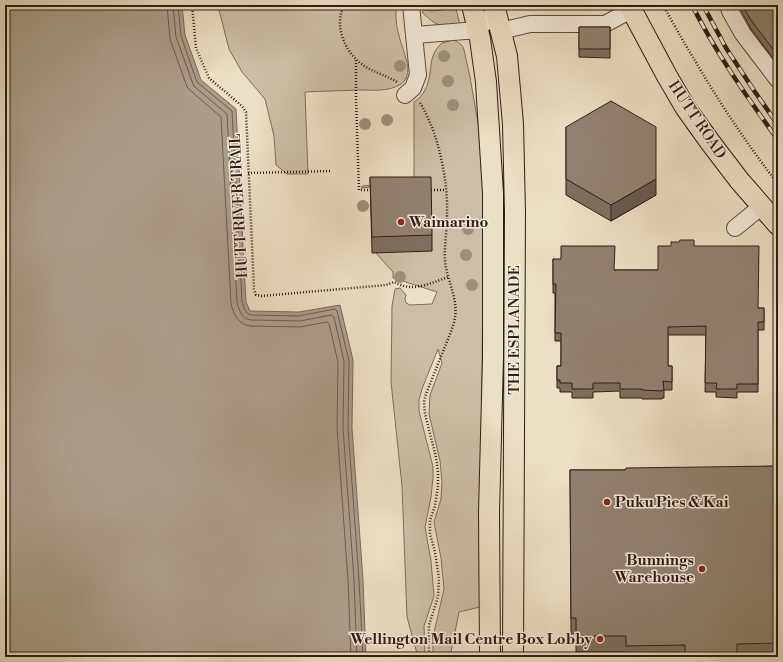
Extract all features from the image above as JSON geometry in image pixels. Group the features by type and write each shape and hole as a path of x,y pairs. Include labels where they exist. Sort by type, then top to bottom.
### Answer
{"main road":[{"name":"THE ESPLANADE","path":"472,5 478,30 488,99 493,193 493,358 489,513 490,657"},
{"name":"HUTT ROAD","path":"630,7 685,107 739,180 778,225"},
{"name":"THE ESPLANADE","path":"495,8 507,56 513,124 513,657"}],"lane":[{"path":"408,93 414,88 418,75 412,5"},
{"path":"728,5 743,34 778,80"},
{"path":"501,31 530,24 606,24 630,7"},
{"path":"414,35 478,30 495,8"},
{"path":"735,228 762,206"}],"path":[{"name":"HUTT RIVER TRAIL","path":"192,5 196,48 209,78 242,106 246,112 254,289 256,295 262,296 386,285 394,282 410,287 448,276"},
{"path":"344,5 341,12 340,24 342,36 347,47 356,59 365,66 391,78 423,107 435,135 445,177 447,217 445,261 455,298 456,310 455,320 451,332 438,362 424,402 425,414 438,472 438,486 435,506 430,520 430,534 435,552 439,578 438,597 429,625 429,657"},
{"path":"663,5 707,82 755,154 778,184"},
{"path":"356,59 356,99 360,190 375,190"},
{"path":"248,173 332,171"},
{"path":"423,190 446,190"}],"shaded area":[{"path":"219,5 397,5 397,26 408,69 406,79 396,87 386,89 305,92 308,174 287,174 276,165 274,136 265,99 242,72 229,49"},
{"path":"454,5 460,25 447,26 435,23 422,12 424,10 442,10"},
{"path":"453,40 460,44 464,50 484,158 480,607 459,612 450,657 433,657 433,637 444,589 441,558 434,522 441,499 442,482 440,461 429,414 430,395 442,363 438,349 419,400 419,411 433,467 431,497 425,527 431,561 434,596 424,626 425,657 418,657 407,617 402,486 391,382 392,306 395,289 400,288 406,295 406,303 410,305 432,304 437,292 393,278 393,272 374,251 371,187 361,188 362,186 414,181 414,102 421,96 427,85 432,58 437,49 442,43"}],"water":[{"path":"5,5 182,5 185,35 201,80 236,109 246,302 250,311 299,312 340,305 353,360 352,428 363,580 366,657 5,657"}],"building":[{"path":"742,5 778,5 778,56 751,20"},
{"path":"579,27 610,27 610,49 579,49"},
{"path":"611,101 656,127 656,179 611,205 566,179 566,127"},
{"name":"Waimarino","path":"370,177 431,177 432,235 372,237"},
{"path":"680,240 694,240 694,246 759,246 758,308 764,308 764,322 758,322 758,384 737,384 737,389 716,389 717,383 705,383 706,326 668,327 668,366 672,366 672,382 663,381 664,390 662,391 620,389 620,383 593,383 593,389 572,389 572,383 560,383 560,380 557,380 557,366 561,366 561,333 555,333 556,284 553,284 553,259 561,259 561,246 615,246 614,270 658,270 658,246 671,246 671,242 679,242"},
{"name":"Bunnings Warehouse","path":"778,466 778,643 737,644 737,657 685,657 685,645 626,646 626,636 576,636 576,618 571,618 570,470"}],"railway":[{"path":"692,5 701,23 743,91 778,140"},
{"path":"703,5 726,48 778,125"}],"place":[{"name":"Waimarino","path":"401,222"},
{"name":"Puku Pies & Kai","path":"607,502"},
{"name":"Bunnings Warehouse","path":"702,569"},
{"name":"Wellington Mail Centre Box Lobby","path":"600,639"}]}
